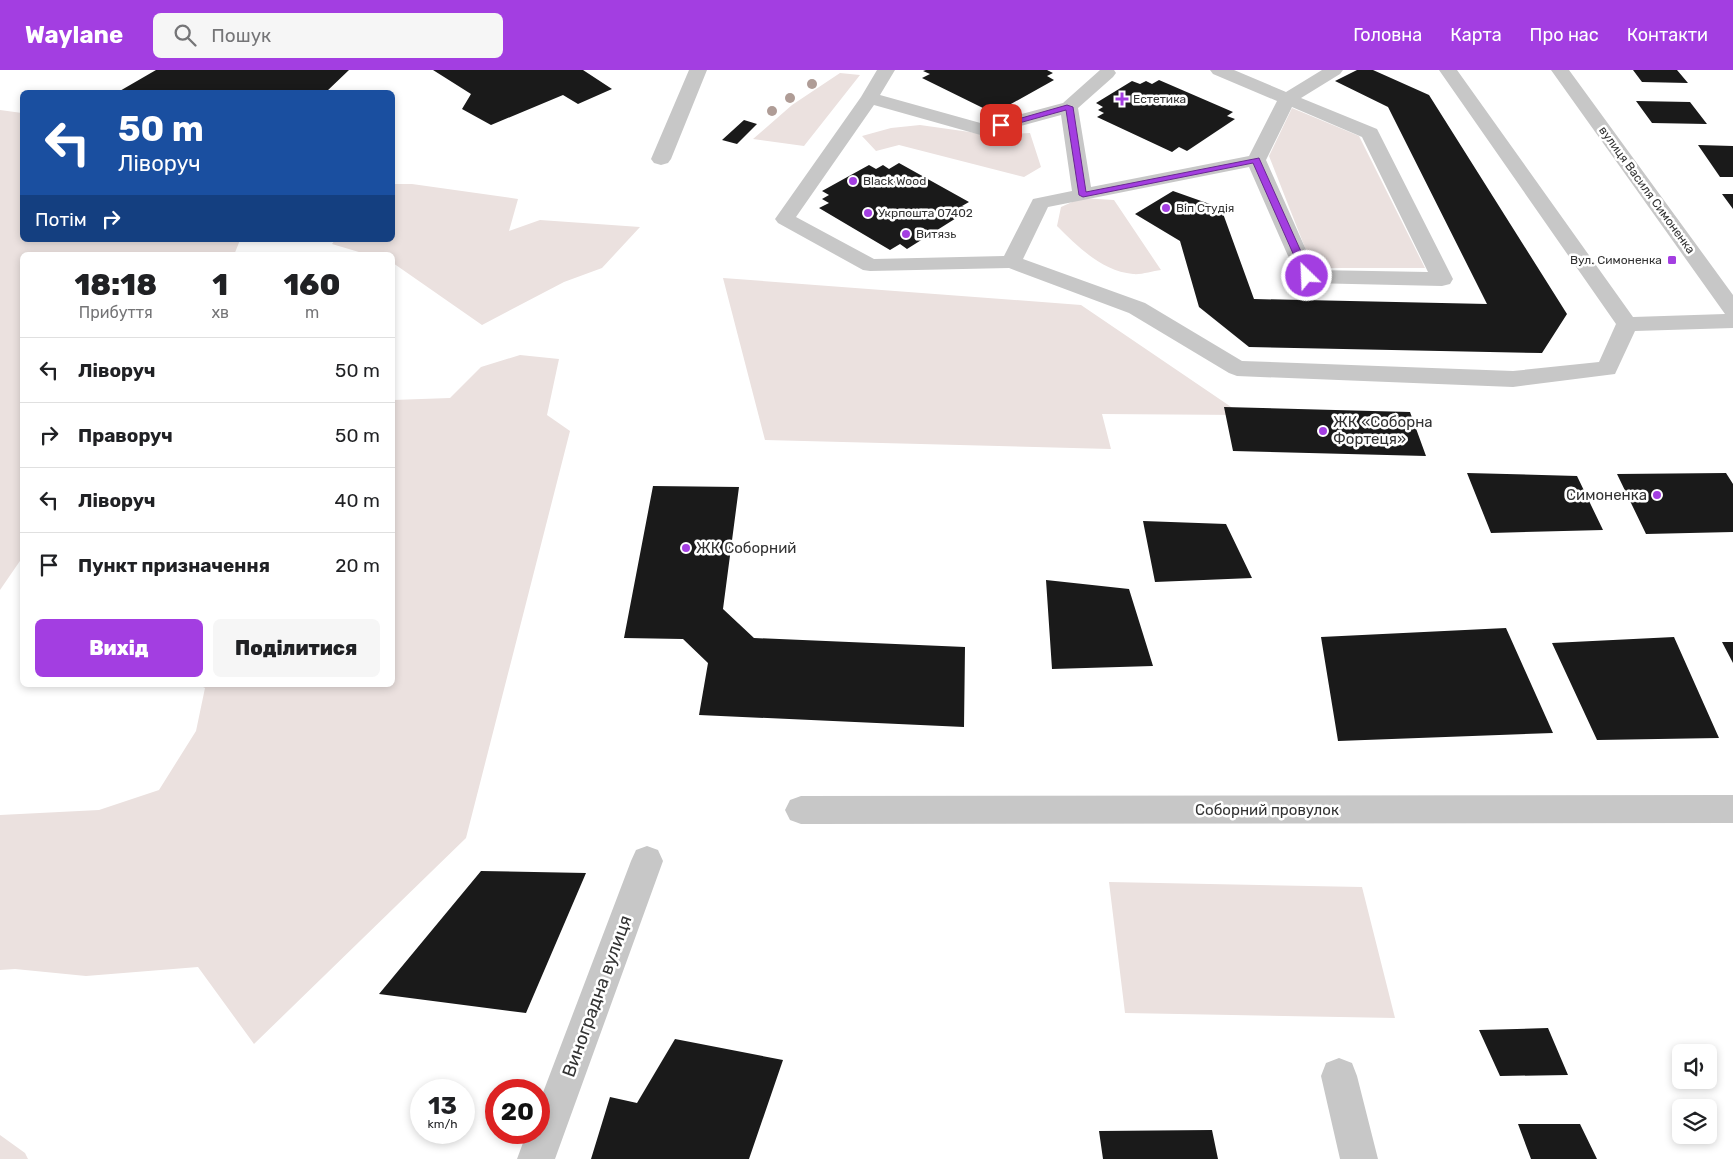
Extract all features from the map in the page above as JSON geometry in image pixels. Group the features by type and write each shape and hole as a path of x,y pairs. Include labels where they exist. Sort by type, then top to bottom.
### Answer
{"street":[{"path":"661,159 698,70"},
{"path":"886,70 870,98 833,148 785,219 870,264 1011,262 1137,308 1237,368 1513,379 1608,370 1627,324"},
{"path":"870,98 984,130 1069,107 1104,71 1126,70"},
{"path":"1219,70 1370,134 1442,279 1307,276 1256,160"},
{"path":"1256,160 1287,99 1334,70"},
{"path":"1448,70 1627,324"},
{"name":"вулиця Василя Симоненка","path":"1560,70 1732,309"},
{"path":"1069,107 1083,195"},
{"path":"1011,262 1040,203 1256,160"},
{"path":"1627,324 1732,309"},
{"name":"Соборний провулок","path":"801,810 1733,809"},
{"name":"Виноградна вулиця","path":"536,1159 647,861"},
{"path":"1339,1076 1359,1159"}],"shaded area":[{"path":"840,73 860,75 804,146 753,139 792,105"},
{"path":"1292,108 1359,136 1425,268 1313,268 1269,156"},
{"path":"0,110 20,113 20,242 239,242 235,252 20,252 20,561 0,590"},
{"path":"920,125 991,135 1030,133 1041,167 1024,177 899,145 876,151 862,136 891,128"},
{"path":"395,184 412,184 518,199 509,231 540,220 640,227 602,268 564,282 482,325 395,264 395,252 359,252 332,244 334,242 395,242"},
{"path":"1081,198 1114,200 1161,270 1136,274 1122,272 1091,257 1073,242 1057,226 1061,207"},
{"path":"723,278 1081,305 1243,415 1102,414 1111,449 765,440"},
{"path":"520,355 559,359 547,415 570,431 466,838 254,1044 198,967 86,976 15,969 0,970 0,815 99,810 159,790 196,731 205,688 203,687 395,687 395,400 450,398 481,367"},
{"path":"1109,882 1362,887 1395,1018 1125,1013"},
{"path":"0,1135 25,1153 28,1159 0,1159"}],"building":[{"path":"156,70 349,70 328,90 121,90"},
{"path":"433,70 583,70 612,89 578,104 563,95 491,125 462,109 471,94"},
{"path":"1047,70 1053,73 1047,76 1054,80 1002,109 995,106 987,110 922,78 930,74 923,71"},
{"path":"1357,70 1373,70 1429,95 1567,314 1542,353 1249,347 1199,307 1180,241 1135,214 1173,191 1221,208 1254,299 1487,304 1388,107 1335,81"},
{"path":"1633,70 1677,70 1688,83 1642,82"},
{"path":"1159,80 1233,112 1227,116 1235,119 1187,151 1179,147 1172,152 1097,117 1104,113 1098,110 1103,107 1096,103 1132,81 1140,84 1146,81 1152,84"},
{"path":"1636,101 1690,102 1707,124 1652,123"},
{"path":"744,120 757,124 737,144 722,140"},
{"path":"1698,145 1733,146 1733,177 1720,177"},
{"path":"899,163 969,202 962,206 969,210 907,249 900,244 890,250 819,208 829,203 822,199 829,195 822,191 869,165 876,169 883,165 889,169"},
{"path":"1722,194 1733,194 1733,209"},
{"name":"ЖК «Соборна Фортеця»","path":"1224,407 1410,412 1426,456 1233,451"},
{"path":"1467,473 1577,476 1603,530 1491,533"},
{"path":"1726,473 1733,484 1733,532 1646,534 1617,474"},
{"name":"ЖК Соборний","path":"653,486 739,487 723,609 754,638 965,647 964,727 699,715 708,663 683,639 624,638"},
{"path":"1143,521 1226,524 1252,578 1155,582"},
{"path":"1046,580 1129,589 1153,666 1052,669"},
{"path":"1506,628 1553,733 1338,741 1321,637"},
{"path":"1674,637 1719,738 1597,740 1552,643"},
{"path":"1722,642 1733,642 1733,663"},
{"path":"481,871 586,873 526,1013 379,994"},
{"path":"1548,1028 1568,1075 1500,1076 1479,1030"},
{"path":"675,1039 783,1060 749,1159 591,1159 610,1097 637,1103"},
{"path":"1518,1124 1580,1124 1597,1159 1531,1159"},
{"path":"1212,1130 1218,1159 1103,1159 1099,1131"}],"place":[{"name":"Естетика","path":"1122,99"},
{"name":"Black Wood","path":"853,181"},
{"name":"Віп Студія","path":"1166,208"},
{"name":"Укрпошта 07402","path":"868,213"},
{"name":"Витязь","path":"906,234"},
{"name":"Вул. Симоненка","path":"1672,260"},
{"name":"ЖК «Соборна Фортеця»","path":"1323,431"},
{"name":"Симоненка","path":"1657,495"},
{"name":"ЖК Соборний","path":"686,548"}],"route":[{"path":"1001,125 1069,107 1083,195 1256,160 1307,276"}]}
